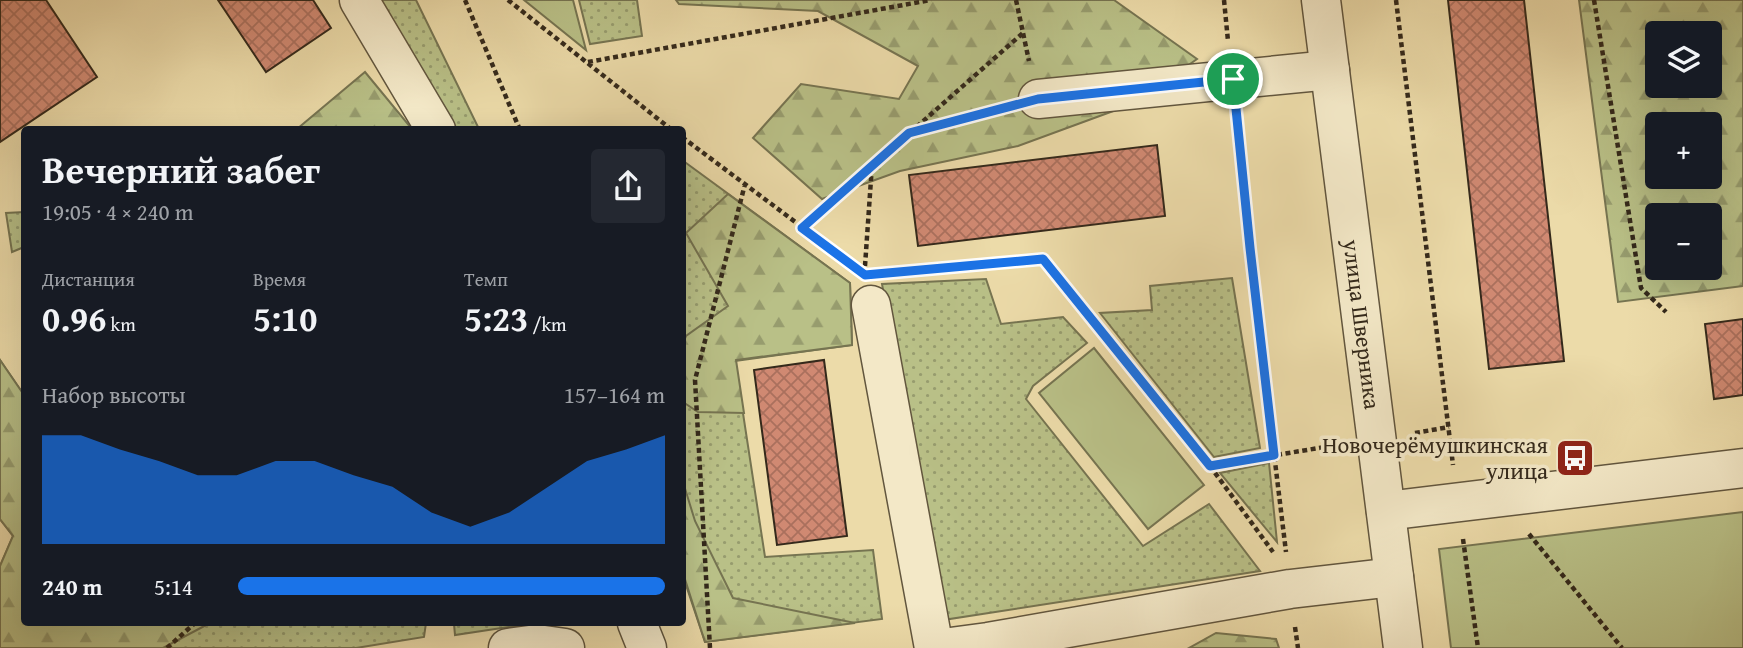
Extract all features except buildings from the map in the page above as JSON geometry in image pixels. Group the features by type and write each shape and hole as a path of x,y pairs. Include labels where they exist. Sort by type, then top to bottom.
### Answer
{"street":[{"path":"359,0 434,126"},
{"name":"улица Шверника","path":"1321,0 1403,648"},
{"path":"1038,99 1330,71"},
{"path":"871,305 934,648"},
{"path":"1386,511 1743,468"},
{"path":"943,648 988,642 1289,581 1394,577"},
{"path":"638,626 647,648"},
{"path":"508,648 537,644 565,648"}],"path":[{"path":"465,0 518,126"},
{"path":"508,0 667,126"},
{"path":"588,62 931,0"},
{"path":"909,133 1038,99 1016,0"},
{"path":"1224,0 1250,248 1298,648"},
{"path":"1395,0 1479,648"},
{"path":"1594,0 1641,288 1666,312"},
{"path":"802,228 1023,33"},
{"path":"686,140 865,275 872,165"},
{"path":"710,648 695,380 745,184"},
{"path":"892,272 1043,259 1210,466 1289,581"},
{"path":"1210,466 1274,455"},
{"path":"1527,532 1622,648"},
{"path":"167,648 192,626"}],"green space":[{"path":"379,0 416,0 478,126 455,126"},
{"path":"524,0 573,0 586,50"},
{"path":"579,0 637,0 642,36 590,44"},
{"path":"676,0 1114,0 1197,59 1135,103 1018,146 900,171 822,199 753,138 801,84 899,99 918,66 818,11 679,4"},
{"path":"1579,0 1743,0 1743,286 1618,302"},
{"path":"365,72 410,126 301,126"},
{"path":"686,163 850,283 852,345 735,361 765,557 873,550 882,619 705,642 686,585"},
{"path":"728,194 850,283 852,345 736,360 744,413 698,412 686,404 686,336 728,306 686,233"},
{"path":"21,212 21,248 12,252 6,213"},
{"path":"1232,278 1260,448 1214,457 1100,313 1152,310 1150,286"},
{"path":"986,279 1001,324 1063,317 1087,343 1033,386 1026,399 1143,546 1209,504 1260,571 943,620 882,284"},
{"path":"1094,348 1204,485 1148,529 1039,393"},
{"path":"0,360 21,391 21,626 426,626 424,637 356,648 0,648 0,566 13,536 0,519"},
{"path":"0,360 21,391 21,626 204,626 163,648 0,648 0,566 13,536 0,519"},
{"path":"1269,463 1277,542 1220,473"},
{"path":"686,492 695,521 733,598 855,623 705,642 686,582"},
{"path":"1743,512 1743,648 1451,648 1439,549"},
{"path":"454,626 516,626 455,635"},
{"path":"1216,633 1276,639 1279,648 1189,648"}],"place":[{"name":"Новочерёмушкинская улица","path":"1575,458"}],"route":[{"path":"1233,79 1274,455 1210,466 1043,259 865,275 802,228 909,133 1038,99 1233,79"}]}
